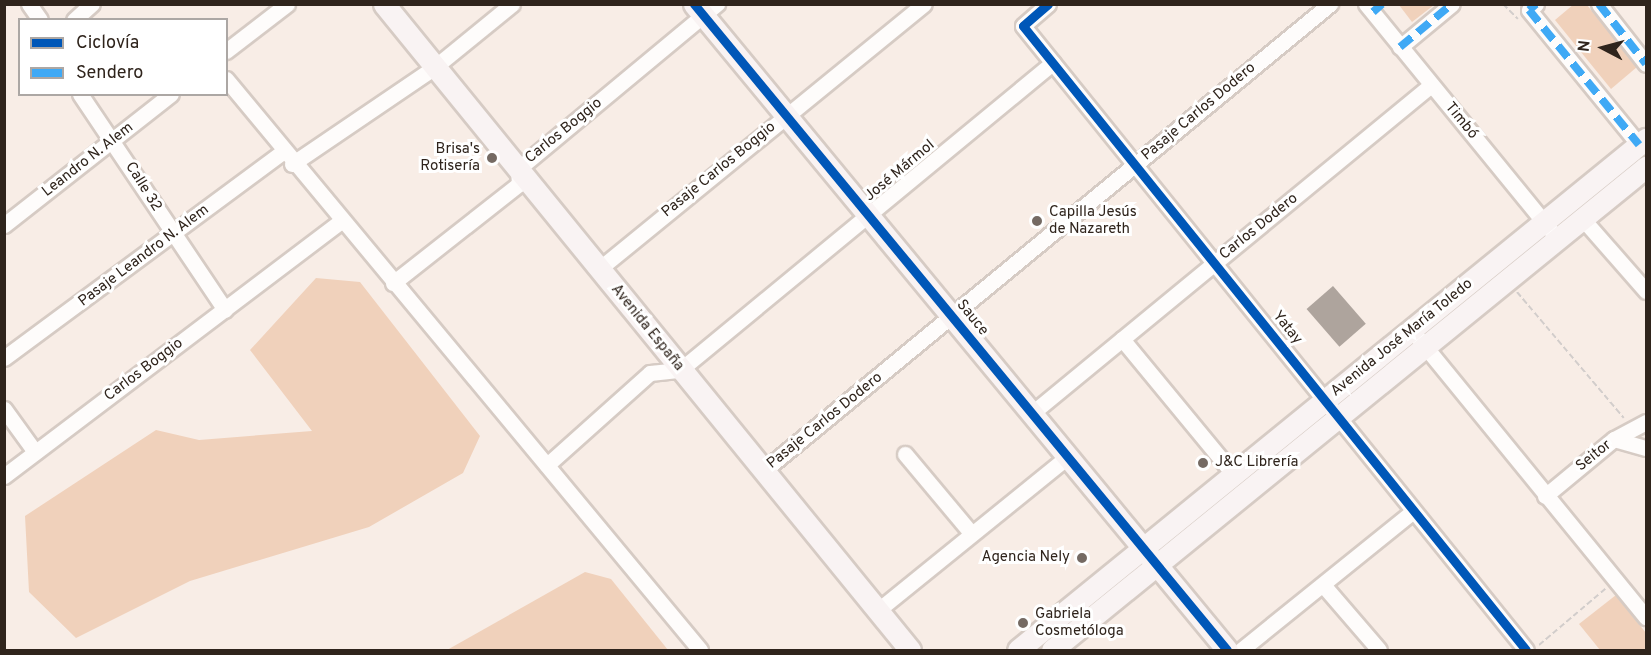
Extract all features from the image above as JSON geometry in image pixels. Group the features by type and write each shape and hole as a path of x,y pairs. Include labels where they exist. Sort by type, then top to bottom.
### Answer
{"main road":[{"name":"Avenida España","path":"384,4 910,651"},
{"name":"Sauce","path":"705,8 786,115 1227,651"},
{"name":"Avenida José María Toledo","path":"1052,651 1234,475 1425,347 1507,281 1550,231 1643,142"},
{"name":"Avenida José María Toledo","path":"1018,651 1150,557 1332,409 1412,330 1550,231 1582,218 1647,166"}],"street":[{"path":"29,4 39,18"},
{"path":"76,18 92,4"},
{"path":"228,49 287,4"},
{"name":"Pasaje Leandro N. Alem","path":"4,358 173,235 287,158 436,66 512,4"},
{"name":"Pasaje Carlos Boggio","path":"599,268 924,4"},
{"name":"Yatay","path":"1048,4 1023,26 1526,651"},
{"name":"Pasaje Carlos Dodero","path":"763,471 953,319 1330,4"},
{"path":"1401,47 1452,4"},
{"path":"1536,4 1529,10 1643,142"},
{"path":"1599,4 1647,64"},
{"name":"Timbó","path":"1373,7 1431,85 1550,231"},
{"name":"Carlos Boggio","path":"393,283 519,184 518,169 705,8"},
{"name":"José Mármol","path":"680,370 869,217 1053,63"},
{"path":"228,82 287,158 547,465 700,651"},
{"name":"Carlos Dodero","path":"1031,414 1431,85"},
{"name":"Calle 32","path":"81,96 225,310"},
{"name":"Leandro N. Alem","path":"4,225 169,96"},
{"path":"1582,218 1647,291"},
{"name":"Carlos Boggio","path":"4,476 341,221"},
{"path":"1412,330 1545,496 1647,617"},
{"path":"1122,339 1234,475"},
{"path":"547,465 650,373 680,370"},
{"path":"4,409 35,452"},
{"name":"Seitor","path":"1545,496 1614,439 1640,425"},
{"path":"1614,439 1647,448"},
{"path":"905,454 971,533"},
{"path":"877,611 1066,458"},
{"path":"1241,651 1324,586 1413,511"},
{"path":"1324,586 1378,651"}],"path":[{"path":"1507,281 1640,425"},
{"path":"1532,651 1616,580"}],"shaded area":[{"path":"1574,4 1587,5 1637,67 1611,89 1555,20"},
{"path":"1399,5 1434,5 1412,22"},
{"path":"316,278 360,282 480,436 463,473 369,527 190,581 76,638 29,592 25,516 156,430 199,440 312,431 250,350"},
{"path":"585,572 611,579 668,650 447,650"},
{"path":"1616,595 1646,633 1646,650 1600,650 1579,624"}],"building":[{"path":"1333,286 1366,324 1339,347 1307,309"}],"marked path":[{"path":"1373,12 1382,4"},
{"path":"1400,47 1452,4"},
{"path":"1536,4 1529,10 1639,145"},
{"path":"1599,4 1646,64"}],"cycle path":[{"path":"694,4 1227,650"},
{"path":"1048,4 1023,26 1526,650"}],"place":[{"name":"Brisa's Rotisería","path":"492,158"},
{"name":"Capilla Jesús de Nazareth","path":"1037,221"},
{"name":"J&C Librería","path":"1203,463"},
{"name":"Agencia Nely","path":"1082,558"},
{"name":"Gabriela Cosmetóloga","path":"1023,623"}]}
